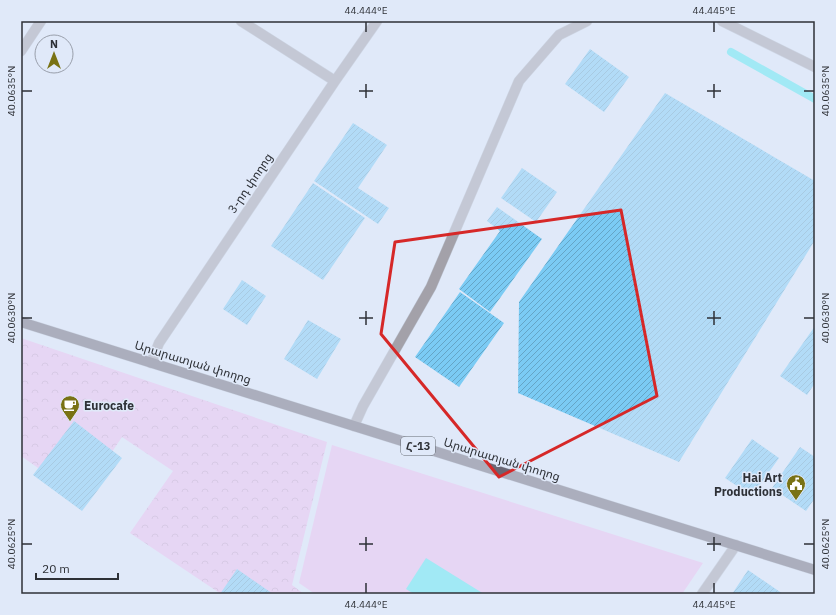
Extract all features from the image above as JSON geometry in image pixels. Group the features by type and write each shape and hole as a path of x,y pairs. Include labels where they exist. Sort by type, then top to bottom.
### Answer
{"main road":[{"name":"Արարատյան փողոց","path":"21,322 815,570"}],"street":[{"path":"21,51 41,21"},
{"path":"241,21 335,81"},
{"name":"3-րդ փողոց","path":"151,362 159,343 377,21"},
{"path":"354,426 363,406 431,286 519,81 559,35 587,21"},
{"path":"722,21 815,68"},
{"path":"702,594 736,545"}],"highlighted area":[{"path":"621,210 657,396 499,477 381,334 395,242"}],"green space":[{"path":"21,338 327,442 292,585 304,594 221,594 130,533 173,471 122,437 81,498 21,456"},
{"path":"332,445 703,563 682,594 315,594 299,583"}],"water":[{"path":"426,558 484,594 414,594 406,589"}],"building":[{"path":"590,49 629,77 604,112 565,84"},
{"path":"665,93 815,181 815,240 679,462 518,393 519,302"},
{"path":"353,123 387,145 358,188 389,208 378,224 314,181"},
{"path":"522,168 557,192 536,222 501,198"},
{"path":"313,183 365,218 323,280 271,246"},
{"path":"497,207 542,239 490,312 459,289 500,231 487,221"},
{"path":"242,280 266,296 247,325 223,309"},
{"path":"460,292 504,323 459,387 415,357"},
{"path":"308,320 341,339 317,379 284,359"},
{"path":"815,326 815,383 807,395 780,376"},
{"path":"74,421 122,458 82,511 33,475"},
{"path":"752,439 779,458 752,496 725,478"},
{"path":"800,447 815,457 815,498 806,511 772,488"},
{"path":"237,569 273,594 220,594"},
{"path":"748,570 783,594 732,594"}],"waterway":[{"path":"731,52 815,99"}],"place":[{"name":"Eurocafe","path":"70,422"},
{"name":"Hai Art Productions","path":"796,501"}]}
